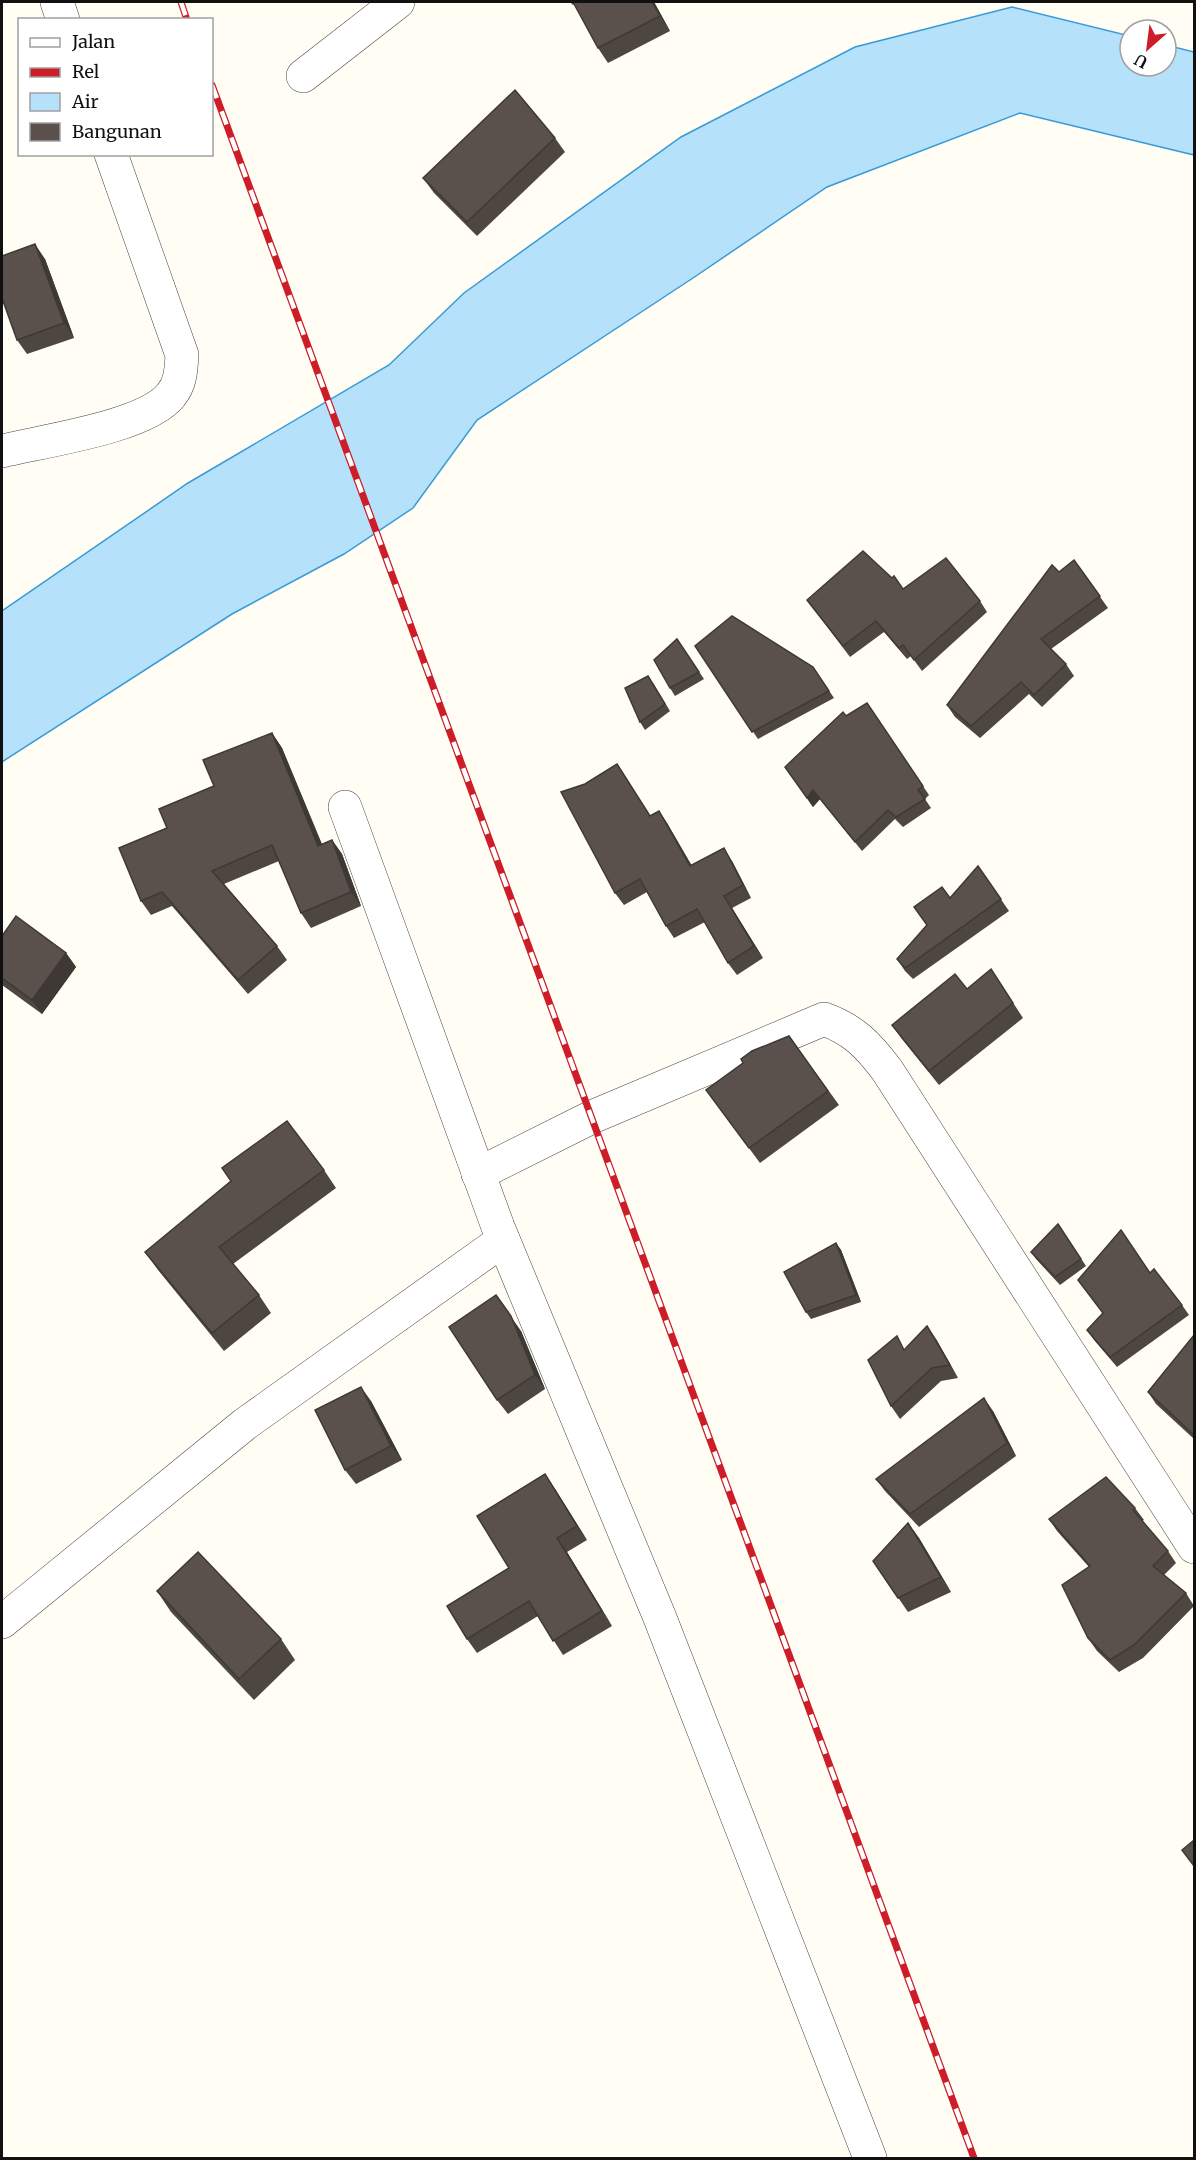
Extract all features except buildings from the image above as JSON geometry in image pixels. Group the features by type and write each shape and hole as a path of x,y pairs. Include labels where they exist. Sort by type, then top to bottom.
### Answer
{"street":[{"path":"57,2 62,18"},
{"path":"303,76 398,2"},
{"path":"2,451 114,424 152,412 171,395 180,379 182,355 112,156"},
{"path":"345,807 503,1240 660,1618 870,2158"},
{"path":"478,1174 565,1129 824,1019 854,1032 867,1043 887,1070 1194,1547"},
{"path":"2,1622 245,1424 503,1240"}],"water":[{"path":"1012,7 1118,33 1118,78 1178,78 1178,48 1194,52 1194,155 1020,113 827,187 477,420 413,508 344,554 232,614 2,762 2,611 188,483 389,365 464,293 681,137 855,47"}],"railway":[{"path":"181,2 186,18"},
{"path":"213,88 974,2158"}]}
